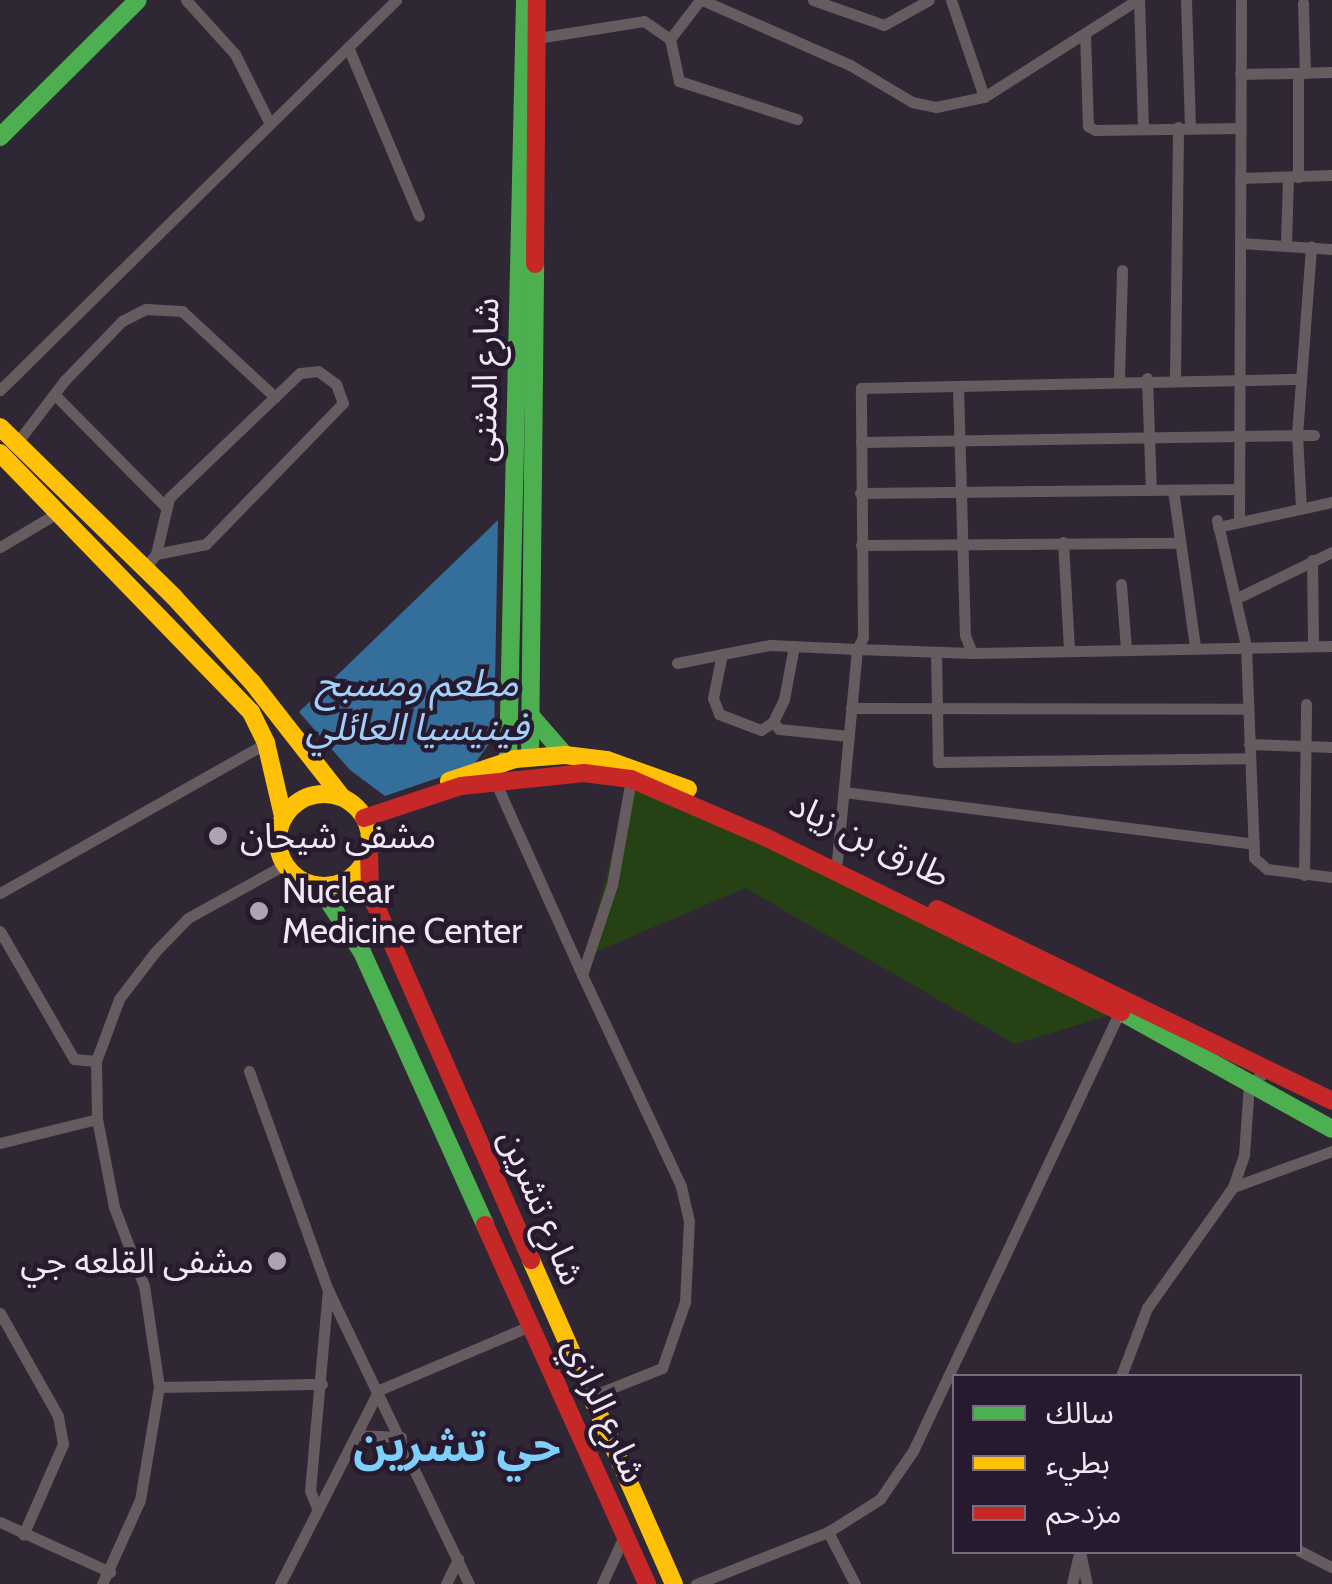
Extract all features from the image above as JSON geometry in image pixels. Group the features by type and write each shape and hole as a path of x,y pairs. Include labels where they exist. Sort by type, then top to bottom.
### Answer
{"main road":[{"path":"0,137 138,0"},
{"name":"شارع المثنى","path":"508,767 524,0"},
{"name":"شارع المثنى","path":"508,767 530,715 537,0"},
{"path":"0,427 8,448 57,513 251,712 266,743 283,816 277,844 284,865 319,887 350,879 370,852 362,814 342,797 150,561 8,448"},
{"path":"530,715 565,755"},
{"path":"508,767 509,727"},
{"name":"طارق بن زياد","path":"508,767 565,755 665,778 1332,1101"},
{"path":"362,814 508,767 630,779 762,836 1120,1012 1332,1129"},
{"path":"283,816 317,794 342,797"},
{"name":"شارع تشرين","path":"370,852 370,893 588,1397 674,1584"},
{"name":"شارع الرازي","path":"319,887 362,952 648,1584"}],"street":[{"path":"186,0 235,54 270,124"},
{"path":"0,390 396,0"},
{"path":"670,40 701,0 850,65 912,102 936,107 984,97 1138,0"},
{"path":"814,0 884,25 929,0"},
{"path":"850,15 855,0"},
{"path":"952,0 984,97"},
{"path":"1138,0 1143,128"},
{"path":"1175,378 1186,0"},
{"path":"1240,0 1240,522"},
{"path":"1286,245 1303,3"},
{"path":"537,38 564,29 644,22 661,27 670,40 679,82 797,119"},
{"path":"1086,33 1088,126 1240,128"},
{"path":"348,47 419,216"},
{"path":"1240,74 1332,72"},
{"path":"258,97 286,108"},
{"path":"1240,178 1332,176"},
{"path":"1240,243 1332,249"},
{"path":"1300,508 1298,434 1311,246"},
{"path":"1119,379 1122,270"},
{"path":"8,448 122,321 163,308 182,311 205,328 275,397"},
{"path":"307,370 328,376 343,397 206,544 150,561 163,504 275,397 307,370"},
{"path":"837,861 857,649 862,638 860,388 1240,376 1301,379"},
{"path":"1147,378 1150,490"},
{"path":"958,386 965,635 972,653"},
{"path":"56,396 163,504"},
{"path":"862,442 1314,435"},
{"path":"860,493 1240,489"},
{"path":"1173,490 1195,647"},
{"path":"1332,502 1218,524 1246,646 1254,844 1259,865 1332,877"},
{"path":"0,546 57,513"},
{"path":"861,545 963,541 1180,543"},
{"path":"1063,542 1069,650"},
{"path":"1235,599 1332,552"},
{"path":"1312,560 1313,646"},
{"path":"1121,584 1126,649"},
{"path":"722,654 713,698 719,714 761,730 774,722 794,646"},
{"path":"678,663 794,646 972,653 1332,646"},
{"path":"936,652 938,762 1332,747"},
{"path":"1304,875 1306,704"},
{"path":"852,708 935,712 1248,709"},
{"path":"774,722 778,729 849,736"},
{"path":"0,894 266,743"},
{"path":"508,767 582,975 681,1186 688,1221 685,1302 662,1368 588,1397"},
{"path":"582,975 612,885 630,779"},
{"path":"844,792 1254,844"},
{"path":"102,1584 140,1500 158,1387 144,1286 114,1207 97,1119 96,1061 119,998 155,952 188,918 284,865"},
{"path":"0,931 74,1059 96,1061"},
{"path":"696,1584 828,1532 880,1500 913,1450 1120,1012"},
{"path":"1122,1374 1147,1308 1234,1187 1244,1155 1249,1084 1268,1070"},
{"path":"249,1072 328,1290 469,1584"},
{"path":"0,1143 97,1119"},
{"path":"1234,1187 1332,1151"},
{"path":"317,1508 310,1491 328,1290"},
{"path":"0,1313 58,1416 63,1444 22,1535"},
{"path":"280,1584 378,1390 532,1325"},
{"path":"158,1387 322,1384"},
{"path":"356,1434 401,1437"},
{"path":"0,1522 110,1572"},
{"path":"828,1532 855,1584"},
{"path":"602,1584 625,1534"},
{"path":"1302,1552 1332,1568"},
{"path":"1072,1584 1079,1554"},
{"path":"1080,1554 1087,1584"},
{"path":"446,1584 458,1559"}],"green space":[{"path":"631,779 1120,1012 1015,1044 745,888 586,956"}],"water":[{"name":"مطعم ومسبح فينيسيا العائلي","path":"498,520 494,737 473,766 385,796 350,770 299,712"}],"traffic: fast":[{"path":"0,137 138,0"},
{"path":"508,761 525,0"},
{"path":"530,757 535,264"},
{"path":"530,715 565,755"},
{"path":"319,887 362,952 485,1225"},
{"path":"1121,1012 1332,1129"}],"traffic: slow":[{"path":"0,427 174,597 252,682 342,797"},
{"path":"0,453 251,712 266,743 283,816"},
{"path":"449,781 515,759 565,755 607,760 688,789"},
{"path":"324,794 342,797 357,807 367,822 370,840 367,858 357,873 342,883 324,886 306,883 291,873 281,858 278,840 281,822 291,807 306,797 324,794"},
{"path":"531,1260 674,1584"}],"traffic: jam":[{"path":"535,264 537,0"},
{"path":"364,818 461,786 584,773 631,779 763,836 1121,1012"},
{"path":"369,851 370,893 531,1260"},
{"path":"937,909 1332,1101"},
{"path":"485,1225 647,1584"}],"place":[{"name":"مشفى شيحان","path":"218,836"},
{"name":"Nuclear Medicine Center","path":"259,911"},
{"name":"مشفى القلعه جي","path":"277,1261"}],"district":[{"name":"حي تشرين","path":"457,1446"}]}
